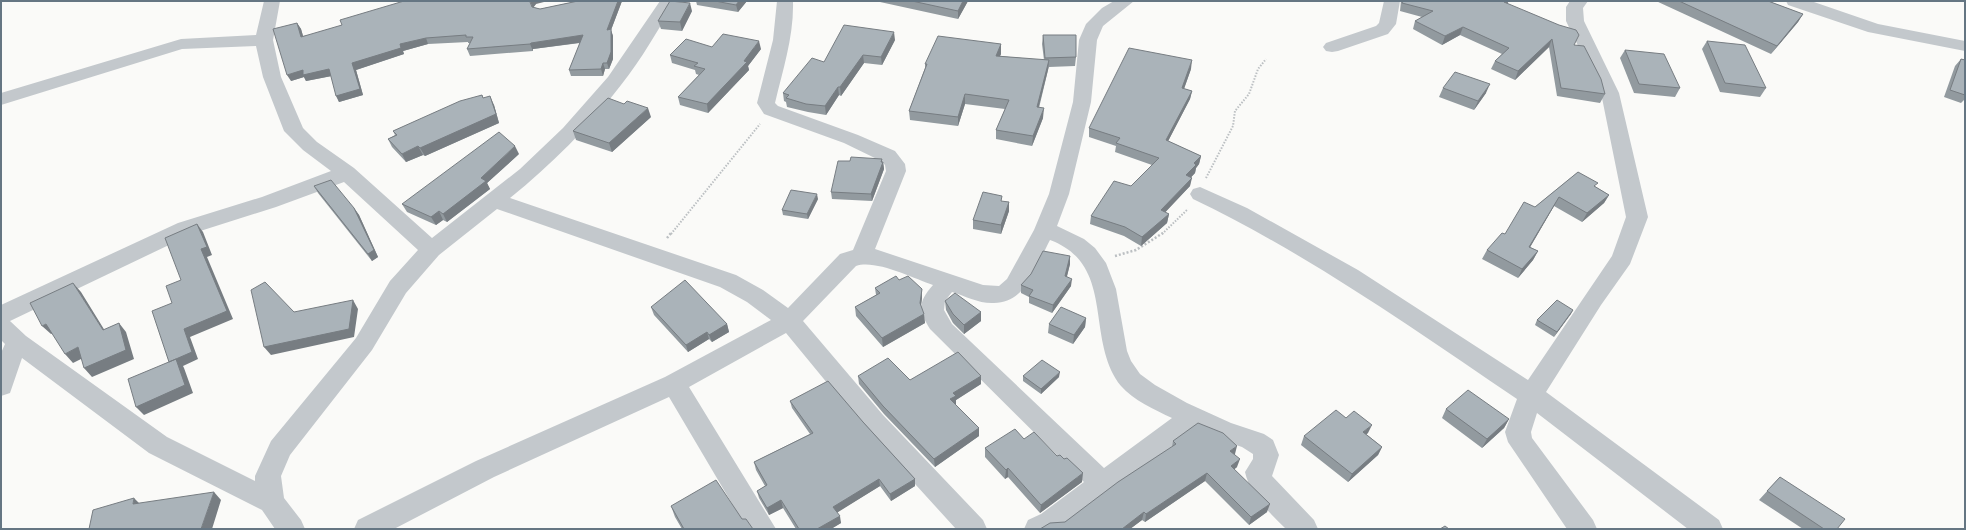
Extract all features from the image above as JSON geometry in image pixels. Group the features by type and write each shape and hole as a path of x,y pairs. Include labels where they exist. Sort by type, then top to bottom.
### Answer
{"street":[{"path":"272,1 264,40 272,77 294,131 310,146 347,173 431,250"},
{"path":"271,502 268,476 280,449 364,344 398,286 431,250 527,174 570,132 615,81 668,1"},
{"path":"785,1 782,47 772,77 766,102 771,110 851,139 888,156 895,164 896,171 862,255"},
{"path":"368,529 485,469 674,384 790,320 848,260 862,255 880,258 981,293 994,295 1005,293 1015,285 1045,230 1059,194 1082,102 1088,40 1096,24 1108,12 1126,1"},
{"path":"1332,47 1382,30 1387,24 1392,1"},
{"path":"1580,1 1574,7 1573,13 1610,93 1636,217 1622,258 1593,298 1531,395 1518,432 1521,442 1583,529"},
{"path":"1794,1 1874,28 1965,46"},
{"path":"1,99 92,69 181,44 264,40"},
{"path":"1,315 186,228 269,202 347,173"},
{"path":"1200,194 1240,213 1350,276 1531,395 1709,529"},
{"path":"494,200 654,254 728,281 755,296 790,320 874,422 973,529"},
{"path":"1045,230 1064,236 1080,245 1094,259 1104,284 1116,355 1130,381 1151,396 1224,431 1254,441 1264,448 1267,457 1264,465 1258,472 1258,477 1266,489 1304,529"},
{"path":"948,282 935,296 931,308 933,318 1103,484"},
{"path":"1,386 10,334 158,446 271,502 291,529"},
{"path":"674,384 762,529"},
{"path":"1038,529 1051,522 1194,416"}],"path":[{"path":"1094,259 1122,256 1147,246 1191,207 1200,194 1210,169 1233,126 1235,111 1248,94 1258,68 1266,59"},
{"path":"654,254 771,110"}],"building":[{"path":"404,1 531,1 532,7 540,9 578,1 618,1 607,30 611,29 611,52 607,63 603,63 601,69 569,70 583,35 530,44 467,49 473,37 466,37 466,35 426,38 400,44 401,48 352,63 360,89 336,96 329,69 303,75 303,70 287,75 273,29 297,23 301,37 342,25 340,20"},
{"path":"670,1 690,3 680,22 658,21"},
{"path":"715,1 739,1 736,5"},
{"path":"912,1 963,1 958,11"},
{"path":"1403,1 1506,1 1504,2 1559,25 1576,30 1579,35 1574,45 1584,46 1601,79 1605,94 1561,88 1552,39 1518,71 1495,61 1509,48 1463,27 1445,36 1415,21 1433,11 1402,3"},
{"path":"1679,1 1768,1 1803,14 1777,46"},
{"path":"844,25 894,32 881,57 863,55 825,106 806,104 786,98 789,95 783,93 812,58 824,62"},
{"path":"723,34 759,41 744,61 747,62 707,104 678,97 705,69 694,66 698,63 670,55 686,39 712,47"},
{"path":"1043,35 1076,35 1076,57 1045,58"},
{"path":"938,36 1001,44 996,56 1049,60 1037,107 1044,108 1033,136 996,130 1009,100 965,94 958,117 909,111 927,64 925,64"},
{"path":"1707,41 1745,45 1766,88 1725,83"},
{"path":"1129,48 1192,60 1182,88 1192,91 1166,140 1201,156 1194,163 1196,165 1186,175 1192,178 1161,210 1169,214 1142,237 1125,227 1091,216 1114,181 1131,186 1159,158 1116,143 1120,138 1089,128"},
{"path":"1625,50 1664,54 1680,88 1639,84"},
{"path":"1961,59 1965,60 1965,95 1950,90"},
{"path":"1455,72 1490,84 1478,101 1443,88"},
{"path":"482,95 483,98 490,96 496,114 420,148 418,146 402,154 388,139 397,135 393,131 460,101"},
{"path":"608,98 624,104 627,101 648,108 609,143 573,131"},
{"path":"499,132 515,146 481,178 486,181 443,214 439,211 431,217 402,204"},
{"path":"851,157 882,159 881,162 883,162 871,194 831,192 838,161 850,161"},
{"path":"1578,172 1598,183 1594,186 1609,195 1587,213 1559,197 1529,247 1538,251 1522,269 1487,250 1502,233 1505,234 1524,202 1535,207"},
{"path":"331,180 354,208 374,250 368,254 314,186"},
{"path":"791,190 817,194 807,214 782,210"},
{"path":"983,192 1002,196 1001,201 1009,202 1001,225 973,220"},
{"path":"197,224 207,247 201,249 227,311 184,329 192,352 169,362 152,311 172,303 166,286 181,280 165,238"},
{"path":"1043,251 1070,256 1065,276 1072,279 1053,305 1029,296 1033,290 1021,285 1031,274"},
{"path":"896,276 899,280 908,276 922,289 920,303 924,314 882,338 855,307 880,293 875,288"},
{"path":"685,280 727,324 709,335 707,332 686,345 651,307"},
{"path":"265,282 294,312 353,300 349,329 264,347 251,290"},
{"path":"73,283 103,330 119,323 126,350 84,368 78,347 65,354 46,324 42,326 30,303"},
{"path":"955,293 981,312 964,325 953,314 945,301"},
{"path":"1557,300 1573,310 1557,332 1537,320"},
{"path":"1061,307 1086,318 1074,335 1049,324"},
{"path":"958,352 981,376 953,393 956,396 950,399 979,428 934,459 883,406 858,376 888,358 910,380"},
{"path":"176,359 185,385 136,407 128,379"},
{"path":"1042,360 1060,372 1041,389 1023,376"},
{"path":"828,381 915,479 890,494 879,479 833,507 840,516 817,529 799,529 781,500 767,508 757,491 767,485 754,462 813,433 790,401"},
{"path":"1468,390 1509,419 1487,439 1446,409"},
{"path":"1336,410 1346,418 1354,411 1372,425 1363,432 1382,447 1352,474 1304,436"},
{"path":"1198,423 1223,433 1237,446 1230,451 1240,459 1231,466 1270,504 1251,517 1207,473 1146,514 1144,512 1122,529 1040,529 1050,523 1065,522 1118,482 1176,444 1173,441"},
{"path":"1015,429 1024,439 1034,432 1057,456 1060,455 1064,459 1067,458 1083,473 1041,505 1008,468 1006,470 985,448"},
{"path":"1780,477 1845,519 1837,529 1824,529 1767,491"},
{"path":"716,480 742,519 746,519 753,529 684,529 671,506"},
{"path":"214,492 201,529 89,529 93,510 134,498 133,504"},
{"path":"1445,526 1449,529 1440,529"}]}
